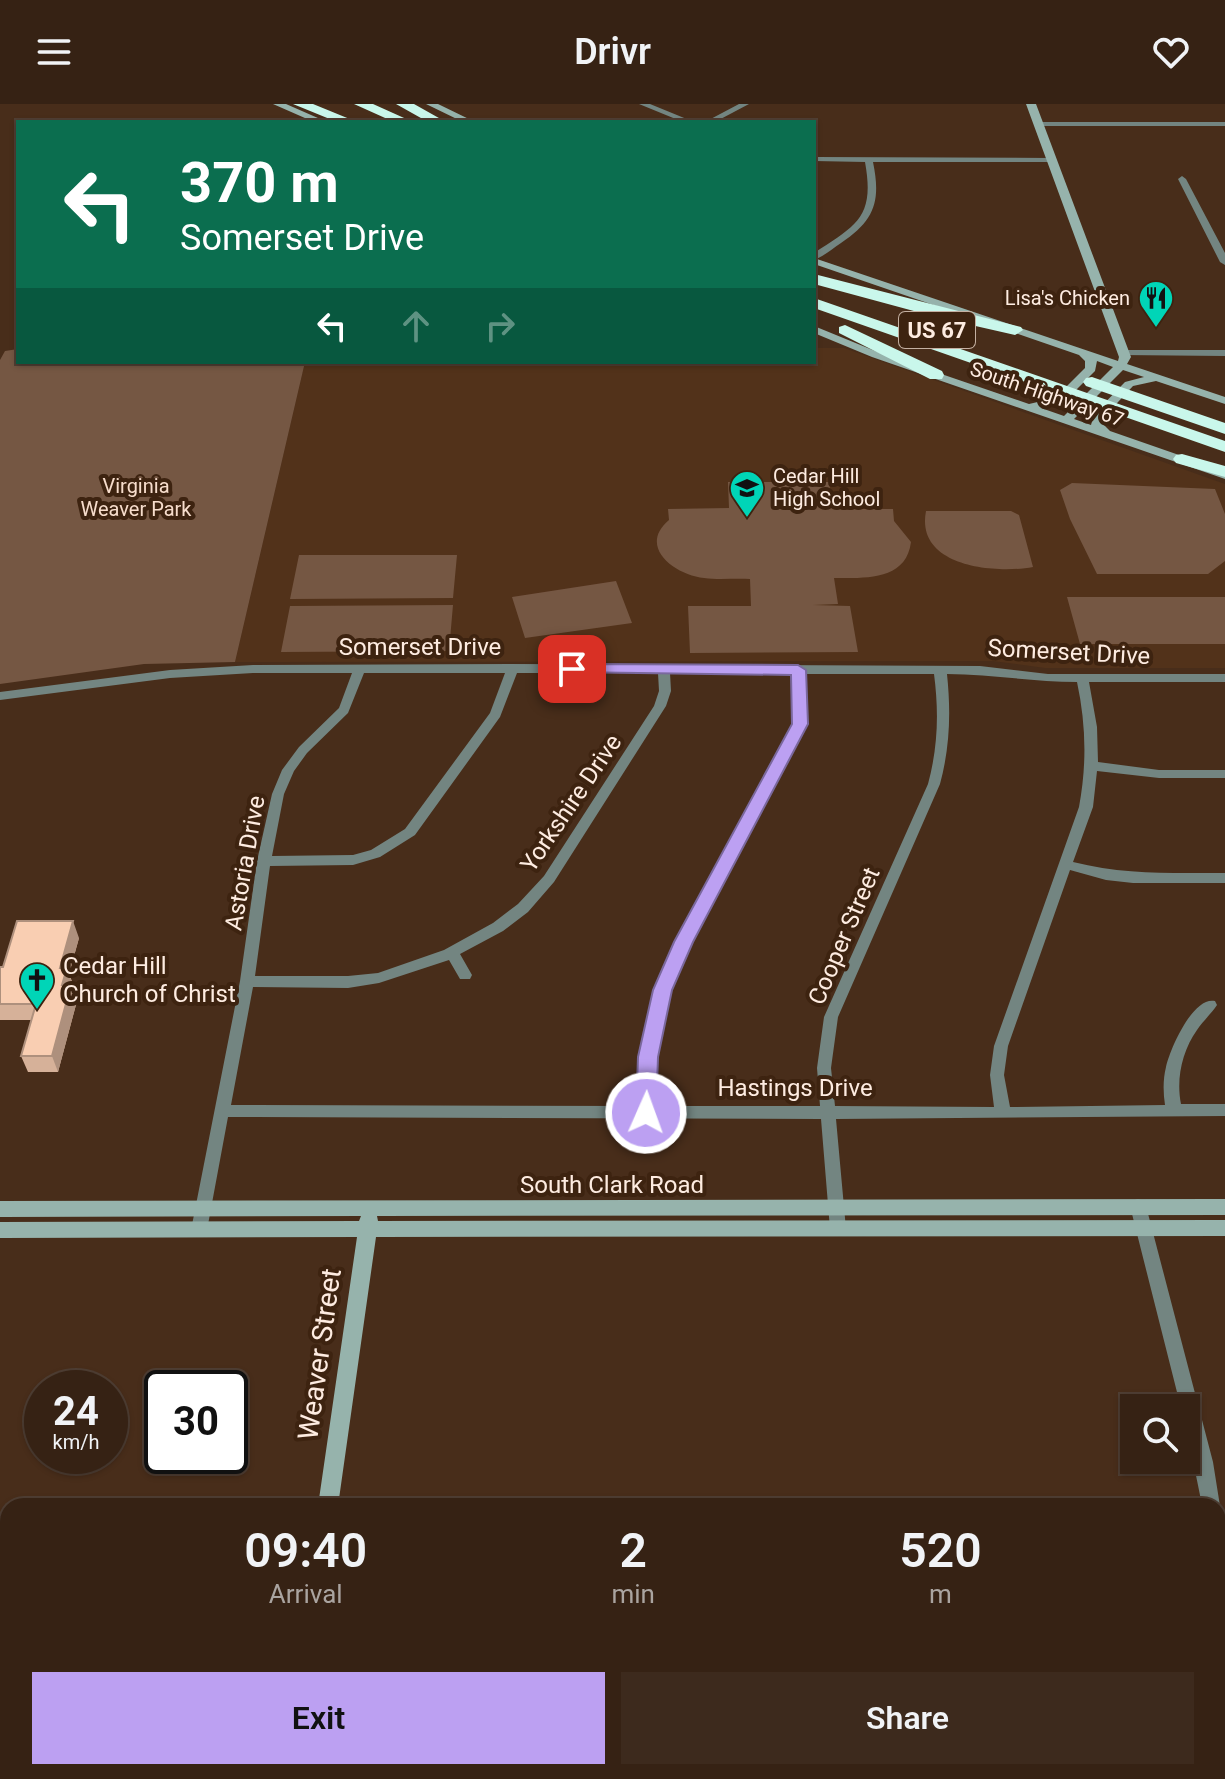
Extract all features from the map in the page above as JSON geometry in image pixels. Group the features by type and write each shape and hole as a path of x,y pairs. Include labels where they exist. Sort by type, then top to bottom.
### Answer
{"highway":[{"path":"300,104 344,120"},
{"path":"327,104 366,120"},
{"path":"361,104 401,120"},
{"path":"403,104 435,120"},
{"path":"816,280 930,311 1015,330"},
{"name":"US 67","path":"816,287 1060,372 1225,447"},
{"name":"US 67","path":"816,304 1040,382 1225,429"},
{"path":"816,317 936,375"},
{"path":"1182,459 1225,473"}],"main road":[{"path":"278,104 317,120"},
{"path":"431,104 466,120"},
{"path":"1031,104 1111,321 1122,359"},
{"path":"816,260 1083,353 1122,359 1156,378 1225,401"},
{"path":"1083,353 1103,356 1117,354 1109,329 1111,321"},
{"name":"South Highway 67","path":"816,330 876,355 1182,459"},
{"path":"1028,406 1050,406 1059,401 1093,366 1083,353"},
{"path":"1066,420 1122,359"},
{"path":"1106,434 1096,424 1098,416 1132,381 1156,378"},
{"name":"South Clark Road","path":"0,1230 199,1230 369,1220 836,1208 1225,1207"},
{"path":"49,1230 55,1208"},
{"name":"South Clark Road","path":"0,1209 203,1209 369,1220 838,1229 1225,1228"},
{"name":"Weaver Street","path":"329,1498 369,1220"}],"street":[{"path":"643,104 685,120"},
{"path":"713,120 745,104"},
{"path":"1038,124 1225,124"},
{"path":"816,159 1050,160"},
{"path":"816,258 850,233 869,212 875,189 869,160"},
{"path":"1182,179 1225,262"},
{"path":"1122,359 1225,353"},
{"path":"264,861 353,860 375,854 410,832 496,714 506,694 513,668"},
{"name":"Somerset Drive","path":"0,696 170,674 253,669 980,670 1082,678 1225,678"},
{"name":"Astoria Drive","path":"199,1230 247,981 264,861 278,794 288,770 303,750 344,710 360,669"},
{"name":"Yorkshire Drive","path":"247,981 348,982 379,978 452,953 498,927 523,908 549,879 660,706 665,691 664,669"},
{"path":"646,1113 648,1057 663,990 683,942 800,724 798,670"},
{"name":"Cooper Street","path":"838,1229 824,1068 831,1017 934,784 945,747 940,670"},
{"path":"1003,1113 997,1075 1001,1046 1086,807 1094,766 1090,714 1082,678"},
{"path":"1094,766 1159,774 1225,774"},
{"path":"1064,864 1106,875 1133,878 1225,878"},
{"path":"452,953 465,975"},
{"path":"1174,1110 1170,1073 1191,1024 1210,1005"},
{"name":"Hastings Drive","path":"222,1111 1003,1113 1225,1110"},
{"path":"1138,1206 1204,1462 1210,1498"}],"shaded area":[{"name":"Cedar Hill High School","path":"816,348 844,348 1225,484 1225,668 1045,668 993,661 235,662 305,364 816,364"}],"green space":[{"name":"Virginia Weaver Park","path":"16,349 16,364 305,364 235,662 144,664 0,684 0,360 5,351"},
{"path":"728,482 829,482 833,509 893,509 894,521 911,542 908,555 901,564 882,575 834,578 838,604 813,605 850,606 858,652 690,653 688,606 751,606 750,579 693,576 664,558 657,540 660,530 669,520 668,509 729,508"},
{"path":"1072,483 1215,489 1225,514 1225,561 1208,574 1097,574 1070,519 1060,490"},
{"path":"926,511 1011,511 1019,515 1033,567 980,567 945,555 933,544 926,530"},
{"path":"299,555 457,555 453,598 290,599"},
{"path":"616,581 632,623 525,638 512,597"},
{"path":"1067,597 1225,597 1225,644 1080,644"},
{"path":"453,605 449,651 281,652 290,606"}],"building":[{"name":"Cedar Hill Church of Christ","path":"17,921 73,921 60,968 67,968 62,985 71,985 52,1056 21,1056 36,1004 0,1004 0,967 3,967"}],"place":[{"name":"Lisa's Chicken","path":"1156,329"},
{"name":"Cedar Hill High School","path":"747,519"},
{"name":"Cedar Hill Church of Christ","path":"37,1011"}],"route":[{"path":"572,669 798,670 802,708 800,724 683,942 663,990 648,1057 646,1113"}]}
